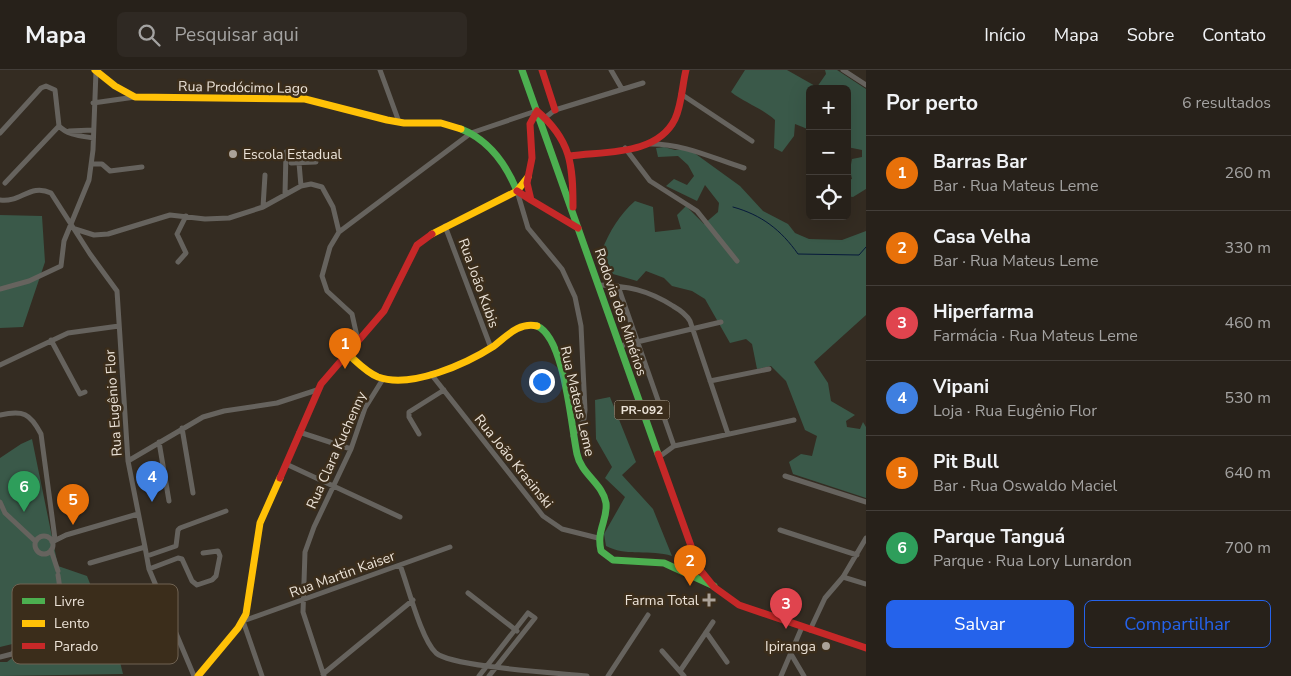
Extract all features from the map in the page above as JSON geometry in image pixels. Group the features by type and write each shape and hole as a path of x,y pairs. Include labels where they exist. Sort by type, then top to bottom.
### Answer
{"main road":[{"name":"Rodovia dos Minérios","path":"522,70 658,457 698,564 714,586"},
{"path":"542,70 555,110"},
{"path":"570,156 651,144 663,136 672,125 686,70"},
{"name":"Rua Prodócimo Lago","path":"95,71 115,86 136,97 305,99 399,122 442,124 470,133 483,140 504,163 517,191"},
{"path":"532,200 527,189 532,158 530,124 537,111 546,116 570,156 573,170 573,214"},
{"path":"198,676 242,621 248,606 258,532 317,390 390,302 413,250 423,240 445,226 517,191 528,177"},
{"path":"517,191 578,228"},
{"name":"Rua Mateus Leme","path":"383,379 405,379 431,374 491,348 516,329 525,326 536,326 545,331 553,344 558,360 579,463 601,492 606,502 605,515 598,538"},
{"path":"348,354 367,371 383,379"},
{"path":"598,538 601,551 608,558 664,564 714,586 739,605 866,648"}],"street":[{"path":"380,70 399,122"},
{"path":"611,70 622,89"},
{"path":"843,70 866,85"},
{"path":"0,289 29,281 61,266 64,242 74,227 89,180 92,164 95,71"},
{"path":"546,116 555,110 643,82"},
{"path":"0,133 41,88 46,86 55,90 57,94 59,126 4,183"},
{"path":"681,94 752,141"},
{"path":"93,103 136,97"},
{"path":"358,342 352,314 327,291 322,276 330,247 339,232 470,133 537,111"},
{"path":"59,126 67,132 79,133 93,138"},
{"path":"79,133 93,130"},
{"path":"651,144 684,146 704,156 744,168"},
{"path":"625,148 650,181 697,211 737,261"},
{"path":"285,194 286,152"},
{"path":"291,163 316,162"},
{"path":"299,163 301,186"},
{"path":"92,164 102,164 110,171 142,167"},
{"path":"263,207 264,175"},
{"path":"74,227 94,235 108,234 170,215 205,219 229,218 263,207 301,186 311,184 322,187 328,194 339,232"},
{"name":"Rua Eugênio Flor","path":"0,200 17,198 35,189 43,189 51,193 117,291 128,461 146,556 156,584"},
{"name":"Rua Prodócimo Lago","path":"517,191 528,228 562,269 578,307 585,410 584,420 573,437"},
{"path":"178,262 186,253 178,234 186,216"},
{"name":"Rua João Kubis","path":"445,226 491,348"},
{"path":"599,285 641,289 664,300 684,314 692,329 728,434"},
{"name":"Rodovia dos Minérios","path":"618,286 674,446"},
{"path":"620,346 721,322"},
{"path":"0,366 68,333 119,326"},
{"path":"51,340 80,394 85,392"},
{"path":"710,381 769,369"},
{"name":"Rua João Krasinski","path":"431,374 548,520 562,529 598,538"},
{"name":"Rua Clara Kuchenny","path":"323,675 304,617 302,600 306,545 351,449 365,408 383,379"},
{"path":"128,461 182,428 218,412 277,403 317,390"},
{"path":"419,434 409,417 409,412 444,390"},
{"path":"0,415 14,412 26,415 35,422 41,434 54,541 51,550 59,584"},
{"path":"658,457 674,446 794,420"},
{"path":"182,428 193,493"},
{"path":"300,432 351,449"},
{"path":"159,442 169,501"},
{"path":"286,464 400,517"},
{"path":"785,476 866,502"},
{"path":"0,502 6,513 36,541"},
{"path":"146,556 176,546 178,530 180,528 226,511"},
{"path":"36,541 44,536 54,541 138,514"},
{"path":"780,530 857,555"},
{"path":"810,630 825,598 843,577 866,538"},
{"path":"36,541 35,546 39,552 44,554 51,550"},
{"path":"90,563 145,547"},
{"name":"Rua Martin Kaiser","path":"242,621 450,547"},
{"path":"149,569 182,558 192,581 197,585 204,584 216,576 220,556 218,551 203,553"},
{"path":"400,565 424,632 437,654 448,659 488,665 587,676"},
{"path":"843,577 866,584"},
{"path":"468,593 522,634"},
{"path":"323,675 413,600"},
{"path":"479,676 528,613 535,618 490,676"},
{"path":"608,676 648,615"},
{"path":"242,621 262,676"},
{"path":"680,671 713,622"},
{"path":"780,676 802,627"},
{"path":"706,632 727,662"},
{"name":"Rua Eugênio Flor","path":"178,637 194,676"},
{"path":"662,651 684,676"},
{"path":"791,654 804,676"}],"green space":[{"path":"745,70 787,70 813,85 806,85 806,128 795,124 794,136 782,152 774,148 775,120 731,92"},
{"path":"825,70 837,70 866,89 866,189 851,197 852,159 862,157 862,150 851,148 851,85 818,85 826,74"},
{"path":"664,147 693,152 740,186 763,211 788,224 795,233 809,239 842,240 866,231 866,315 814,362 828,383 831,401 855,415 846,421 847,427 860,429 863,422 866,427 866,498 793,474 789,462 801,454 812,456 817,436 805,430 786,381 771,366 757,369 752,344 746,339 730,343 705,299 692,291 672,286 664,278 646,271 637,281 613,274 602,250 608,236 624,212 635,201 653,207 655,232 681,229 677,215 686,206 704,224 718,212 719,203 705,185 697,201 666,186 674,179 687,185 694,176 688,165 678,156 658,157 656,148"},
{"path":"0,215 42,216 45,262 23,327 0,328"},
{"path":"610,397 636,462 622,475 653,509 672,556 622,551 606,546 604,534 625,497 605,478 612,467 596,439 595,400"},
{"path":"32,439 58,566 87,576 90,584 12,584 12,644 0,647 0,458"},
{"path":"12,658 12,664 120,664 123,674 0,676 0,662 7,662"}],"waterway":[{"path":"733,207 753,214 770,224 798,254 859,255 866,247"}],"traffic: fast":[{"path":"522,70 658,454"},
{"path":"461,129 488,146 508,171 517,191"},
{"path":"537,326 547,334 560,364 579,461 601,490 606,503 600,537 601,551 613,560 664,563 714,586"}],"traffic: slow":[{"path":"95,70 115,86 135,97 305,99 387,120 404,123 441,123 461,129"},
{"path":"432,234 517,191 528,177"},
{"path":"348,354 366,370 378,377 391,380 406,380 438,373 454,367 494,346 519,328 531,325 537,326"},
{"path":"198,676 238,628 246,614 260,523 280,478"}],"traffic: jam":[{"path":"542,70 555,110"},
{"path":"570,156 628,150 656,140 667,131 675,119 681,101 686,70"},
{"path":"537,111 530,124 532,158 527,183 531,200 578,228"},
{"path":"537,111 557,132 568,154 571,166 573,207"},
{"path":"517,191 531,200"},
{"path":"280,478 321,384 384,311 417,245 432,234"},
{"path":"658,454 695,557 701,571 714,587 739,605 866,648"}],"place":[{"name":"Escola Estadual","path":"233,154"},
{"name":"Barras Bar","path":"345,369"},
{"name":"Vipani","path":"152,502"},
{"name":"Parque Tanguá","path":"24,512"},
{"name":"Pit Bull","path":"73,525"},
{"name":"Casa Velha","path":"690,586"},
{"name":"Farma Total","path":"709,600"},
{"name":"Hiperfarma","path":"786,629"},
{"name":"Ipiranga","path":"826,646"}]}
